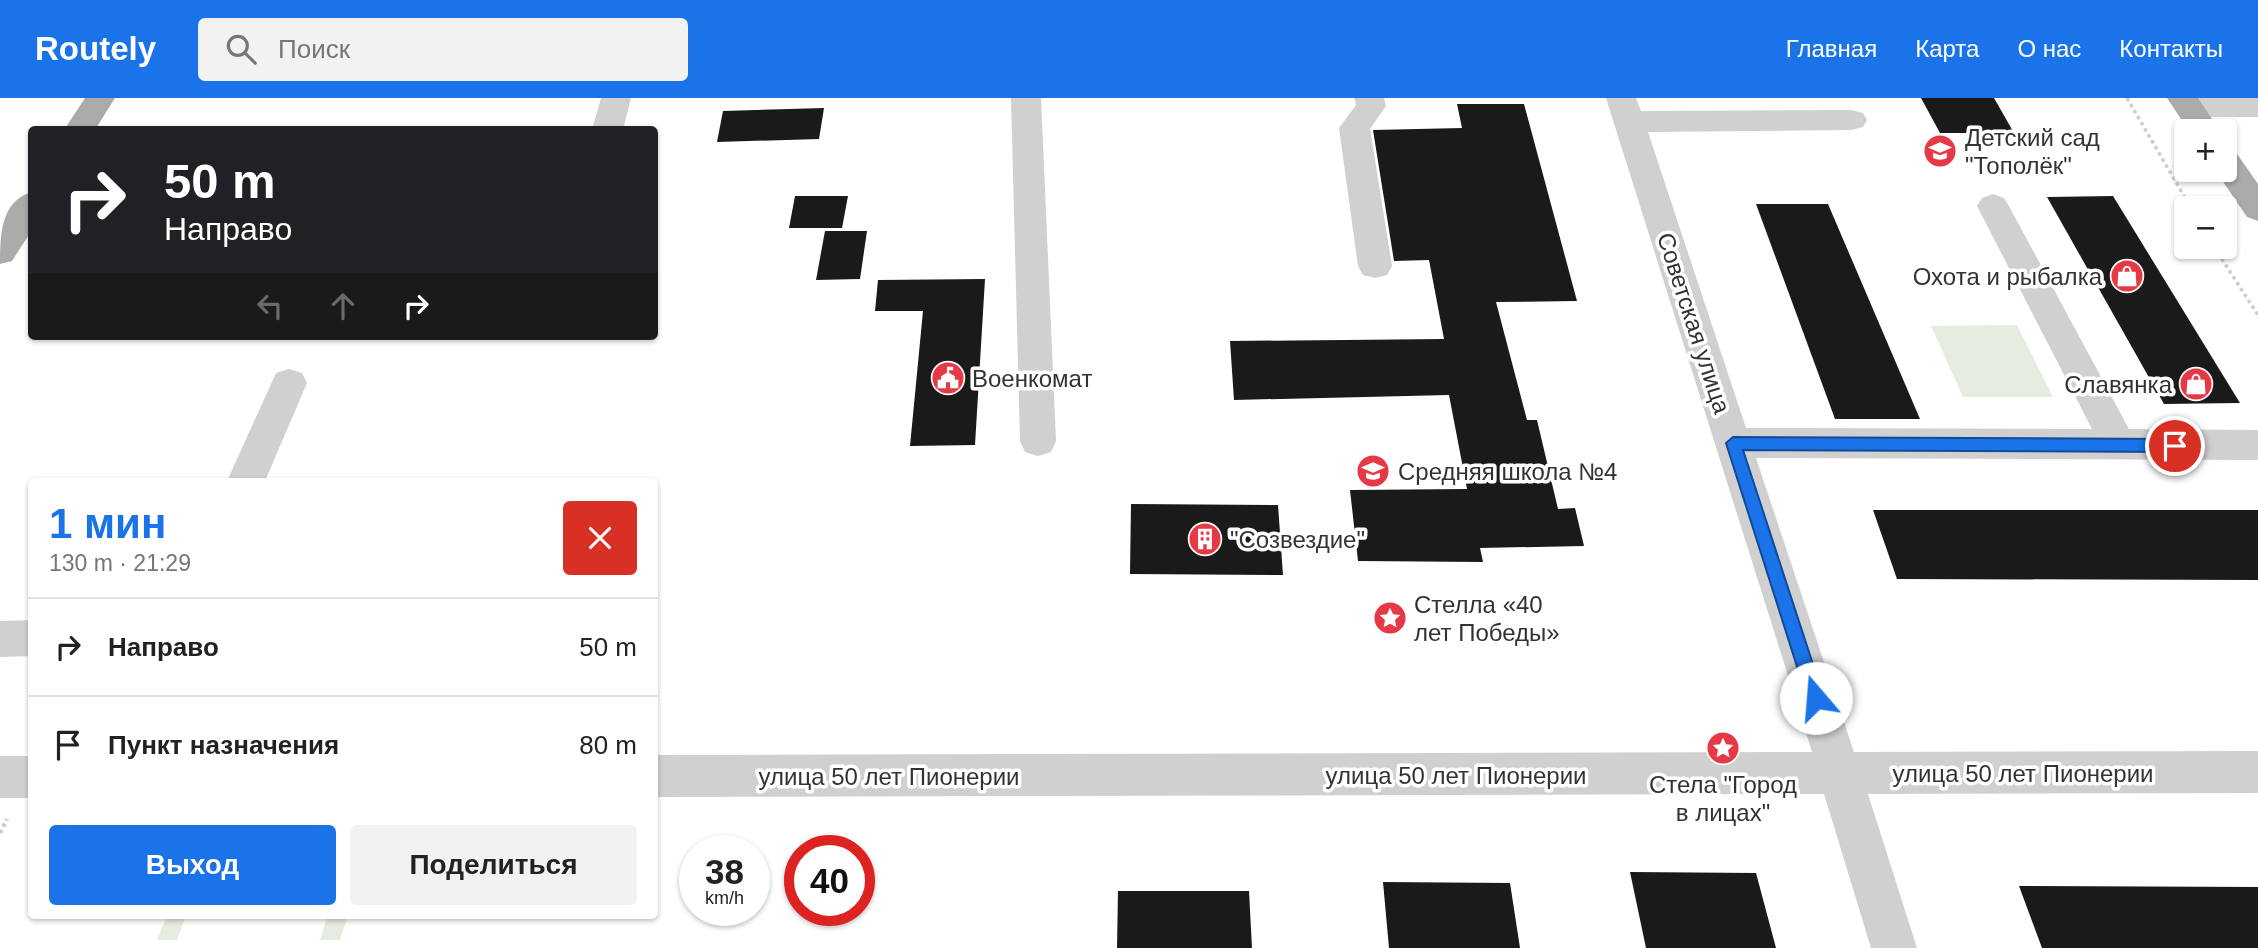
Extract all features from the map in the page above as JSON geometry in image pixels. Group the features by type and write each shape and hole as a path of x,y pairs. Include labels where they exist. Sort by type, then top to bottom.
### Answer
{"main road":[{"path":"82,126 100,98"},
{"path":"2237,178 2258,209"},
{"path":"0,252 28,209"}],"street":[{"path":"608,126 616,98"},
{"path":"1026,98 1038,440"},
{"path":"1370,98 1371,106 1354,128 1375,266"},
{"path":"2192,112 2258,107"},
{"path":"1625,110 1852,120"},
{"name":"Советская улица","path":"1625,110 1894,948"},
{"path":"1993,206 2119,446"},
{"path":"247,478 289,383"},
{"path":"1733,443 2258,445"},
{"path":"0,639 28,638"},
{"name":"улица 50 лет Пионерии","path":"658,776 2258,772"},
{"path":"0,777 28,777"}],"path":[{"path":"2127,98 2184,196"},
{"path":"2222,259 2258,316"}],"shaded area":[{"path":"2017,325 2053,397 1963,397 1931,326"},
{"path":"165,919 185,919 177,940 157,940"},
{"path":"327,919 347,919 340,940 320,940"}],"building":[{"path":"1921,98 1994,98 2014,133 1940,133"},
{"path":"1457,104 1524,104 1577,301 1496,302 1527,420 1537,420 1558,509 1575,508 1584,546 1480,548 1483,562 1358,561 1350,490 1467,489 1449,395 1234,400 1230,341 1444,339 1429,260 1394,261 1373,130 1462,128"},
{"path":"824,108 819,139 717,142 723,111"},
{"path":"795,196 848,196 842,228 789,228"},
{"path":"2113,196 2240,403 2164,404 2047,197"},
{"path":"1756,204 1828,204 1920,419 1835,419"},
{"path":"825,231 867,231 860,279 816,280"},
{"name":"Военкомат","path":"985,279 975,445 910,446 923,311 875,311 878,280"},
{"name":"\"Созвездие\"","path":"1131,504 1278,505 1283,575 1130,574"},
{"path":"1873,510 2258,510 2258,580 1897,579"},
{"path":"1630,872 1756,873 1776,948 1646,948"},
{"path":"1383,882 1510,883 1520,948 1389,948"},
{"path":"2019,886 2258,887 2258,948 2042,948"},
{"path":"1118,891 1249,891 1252,948 1117,948"}],"place":[{"name":"Детский сад \"Тополёк\"","path":"1940,151"},
{"name":"Охота и рыбалка","path":"2127,276"},
{"name":"Военкомат","path":"948,378"},
{"name":"Славянка","path":"2196,384"},
{"name":"Средняя школа №4","path":"1373,471"},
{"name":"\"Созвездие\"","path":"1205,539"},
{"name":"Стелла «40 лет Победы»","path":"1390,618"},
{"name":"Стела \"Город в лицах\"","path":"1723,748"}],"route":[{"path":"1816,698 1733,443 2175,446"}]}
